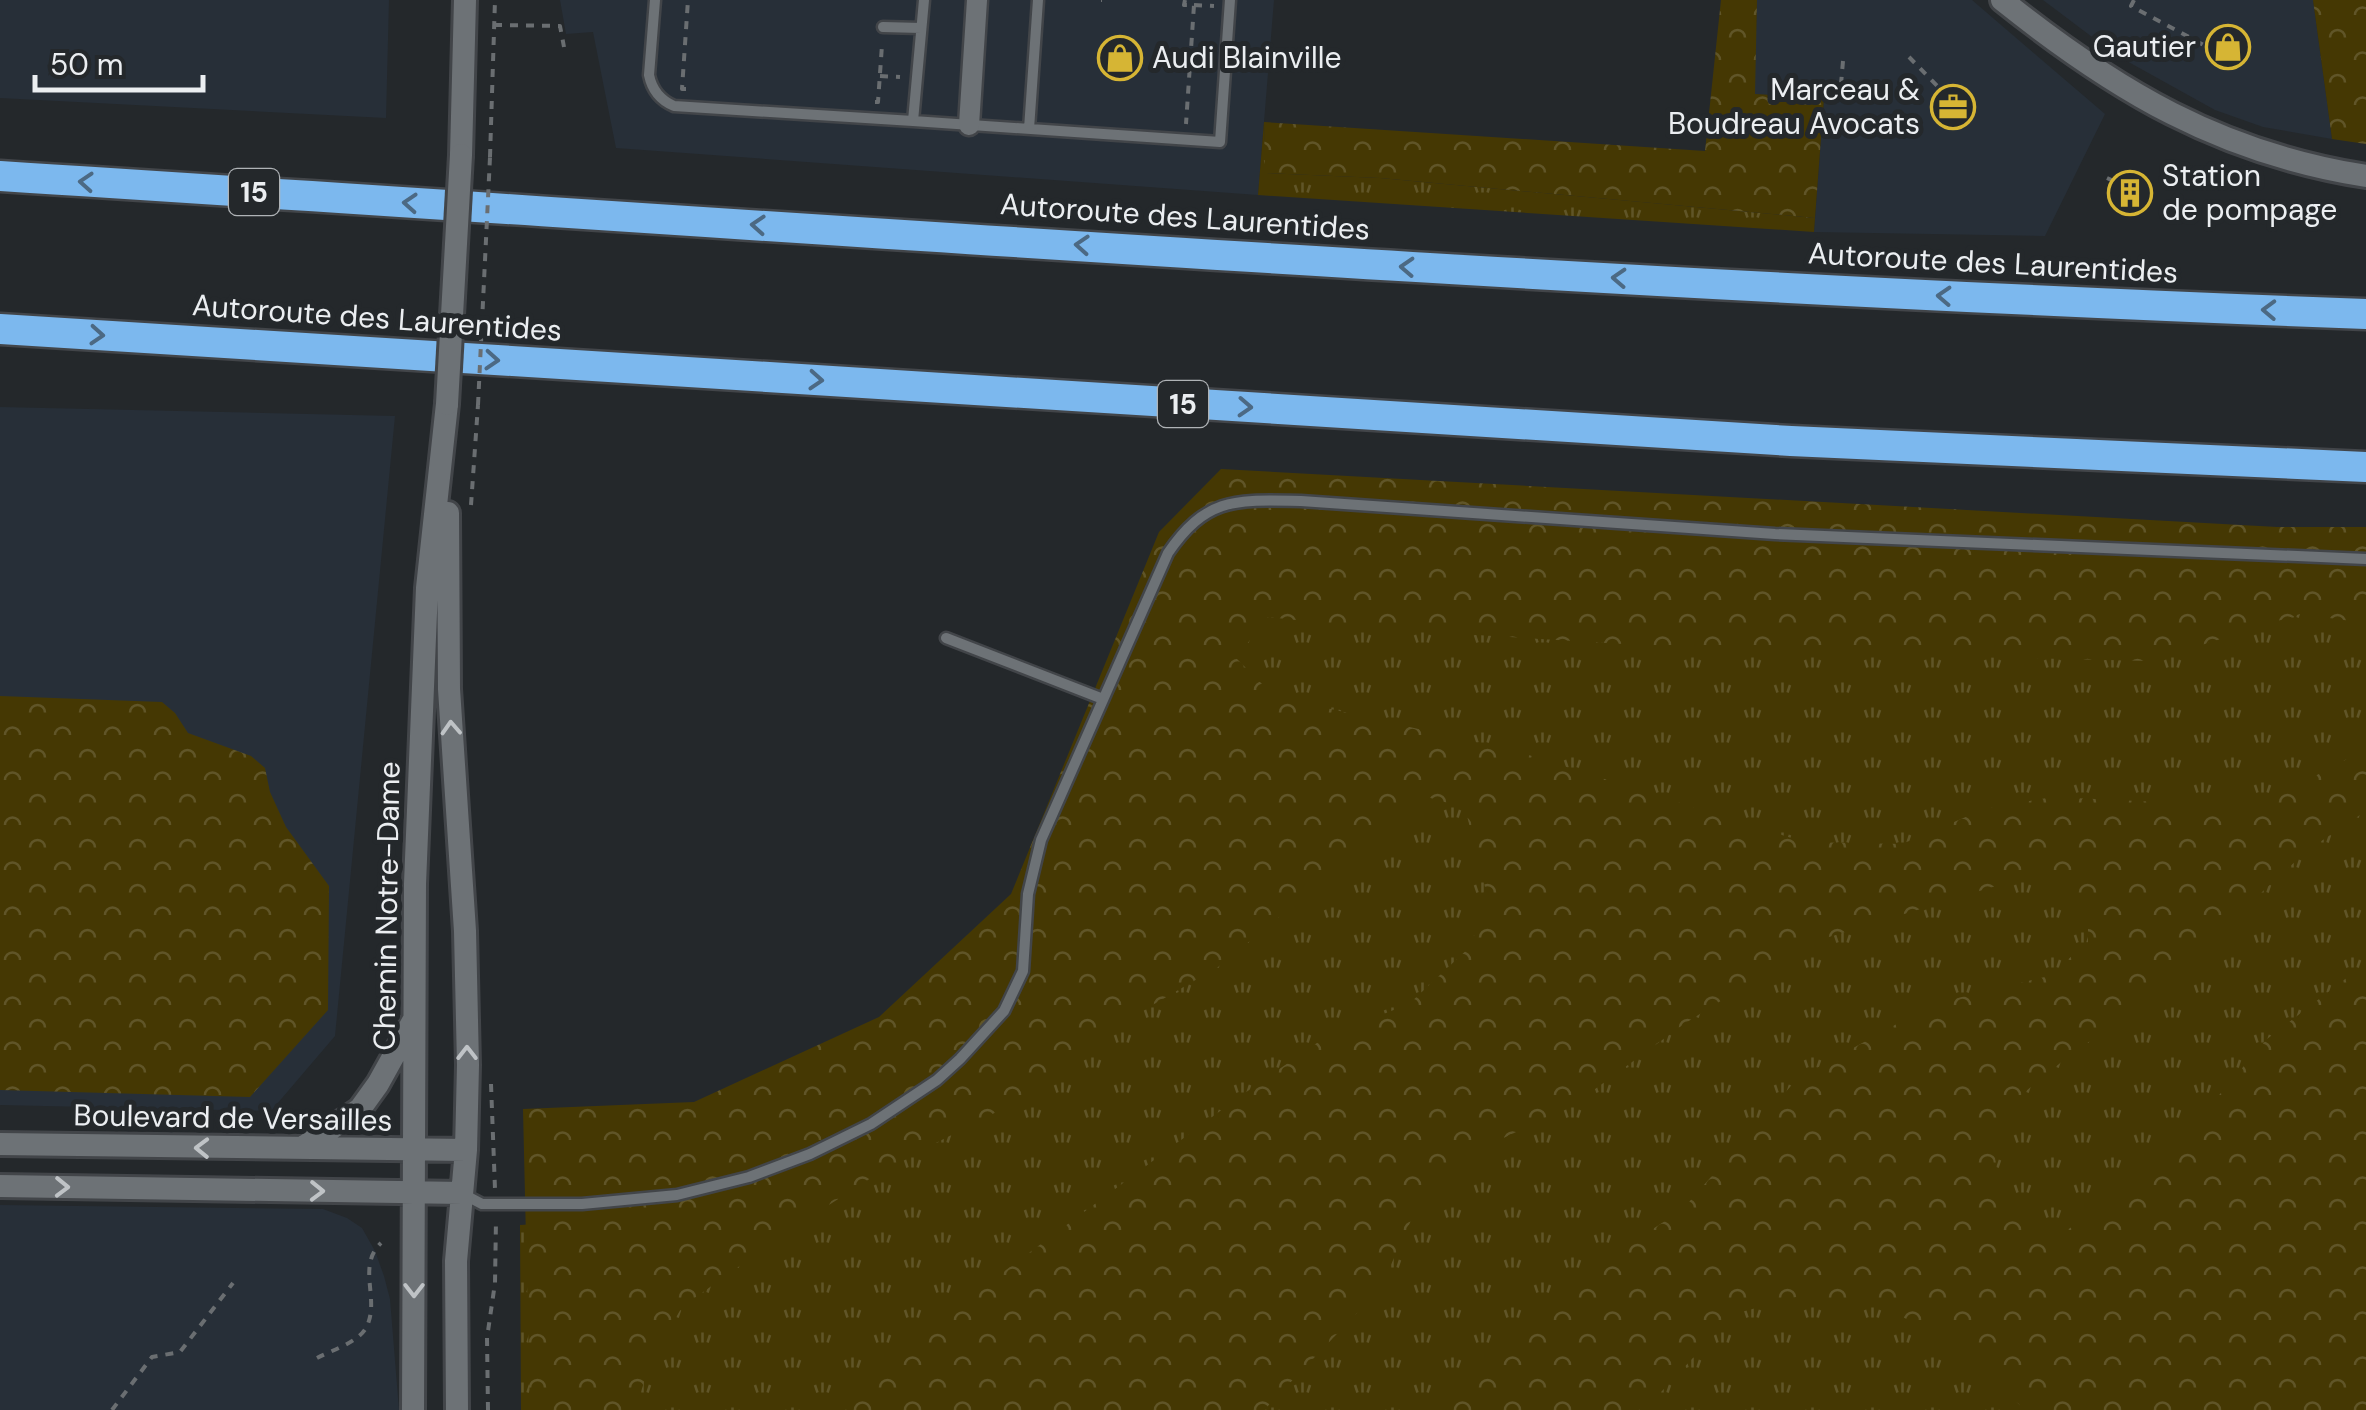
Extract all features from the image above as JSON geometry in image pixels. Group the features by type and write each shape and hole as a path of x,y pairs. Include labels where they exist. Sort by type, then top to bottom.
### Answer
{"highway":[{"name":"Autoroute des Laurentides","path":"0,176 1407,267 2084,304 2366,314"},
{"name":"Autoroute des Laurentides","path":"0,329 1810,442 2366,467"}],"street":[{"name":"Chemin Notre-Dame","path":"413,1410 414,1019 426,588 447,404 465,0"},
{"path":"969,126 976,0"},
{"path":"2002,0 2070,53 2156,107 2268,154 2366,176"},
{"name":"Chemin Notre-Dame","path":"447,404 450,689 466,970 466,1150 456,1261 457,1410"},
{"path":"299,1150 360,1109 414,1019"},
{"name":"Boulevard de Versailles","path":"0,1144 466,1150"},
{"path":"0,1186 462,1193"}],"lane":[{"path":"644,0 654,0 651,83 664,102 680,106 1220,142 1230,0"},
{"path":"913,121 924,0"},
{"path":"1030,129 1038,0"},
{"path":"883,27 921,28"},
{"path":"462,1193 482,1204 582,1204 710,1188 749,1178 810,1154 871,1124 936,1080 988,1031 1014,990 1026,953 1032,867 1168,553 1194,520 1232,502 1301,501 1775,534 2366,559"},
{"path":"946,638 1103,699"}],"path":[{"path":"478,406 495,0"},
{"path":"688,0 682,89 701,90"},
{"path":"1184,0 1184,5 1194,5 1186,124"},
{"path":"2134,0 2130,6 2241,66"},
{"path":"494,24 560,26 564,47"},
{"path":"858,100 878,102 883,27"},
{"path":"1909,56 1944,93"},
{"path":"1843,62 1840,96 1859,98 1859,102"},
{"path":"880,76 916,78"},
{"path":"2106,178 2122,185"},
{"path":"488,1410 496,1218"},
{"path":"317,1358 350,1342 366,1327 370,1312 370,1253 381,1243"},
{"path":"112,1410 152,1357 180,1352 233,1283"}],"shaded area":[{"path":"0,0 389,0 386,118 0,98"},
{"path":"560,0 1274,0 1258,195 616,148 593,32 566,34"},
{"path":"1757,0 1972,0 2105,114 2045,236 1814,232 1824,99 1754,94"},
{"path":"2043,0 2313,0 2332,139 2263,127 2215,110 2116,55"},
{"path":"0,407 395,416 335,1036 271,1111 0,1105"},
{"path":"0,1205 323,1209 347,1218 362,1228 384,1276 390,1299 399,1410 0,1410"}],"green space":[{"path":"1721,0 1757,0 1755,94 1824,98 1815,218 1380,178 1265,173 1264,122 1705,151"},
{"path":"2313,0 2366,0 2366,144 2332,139"},
{"path":"1264,122 1266,173 1380,178 1815,218 1814,232 1258,195"},
{"path":"1221,469 2277,527 2366,527 2366,623 2300,614 2151,661 1754,652 1379,629 1268,617 1236,658 1274,696 1519,752 1804,842 1902,844 1987,808 2053,797 2243,806 2300,784 2366,749 2366,811 2308,850 2262,892 2230,931 2148,1003 2075,1051 2015,1100 1995,1157 2002,1208 2031,1232 2067,1230 2121,1196 2179,1142 2267,1039 2366,963 2366,1410 2025,1410 1947,1336 1869,1303 1800,1296 1734,1314 1662,1391 1638,1410 1435,1410 1588,1271 1682,1210 1797,1079 1933,1004 2049,976 2088,942 2088,906 2061,881 2022,878 1816,941 1684,1024 1576,1103 1489,1145 1413,1216 1380,1289 1264,1410 847,1410 905,1345 1327,1036 1409,1004 1472,945 1485,887 1465,808 1427,797 1218,967 1137,1014 1012,1104 885,1169 682,1307 651,1361 635,1410 530,1410 523,1109 694,1102 879,1017 1011,894 1159,532"},
{"path":"1293,511 2366,552 2366,1410 521,1410 520,1225 648,1217 971,1046"},
{"path":"0,696 162,702 188,733 251,756 265,768 270,792 286,827 329,886 328,1010 250,1097 0,1090"}],"place":[{"name":"Gautier","path":"2228,47"},
{"name":"Audi Blainville","path":"1120,58"},
{"name":"Marceau & Boudreau Avocats","path":"1953,107"},
{"name":"Station de pompage","path":"2130,193"}]}
